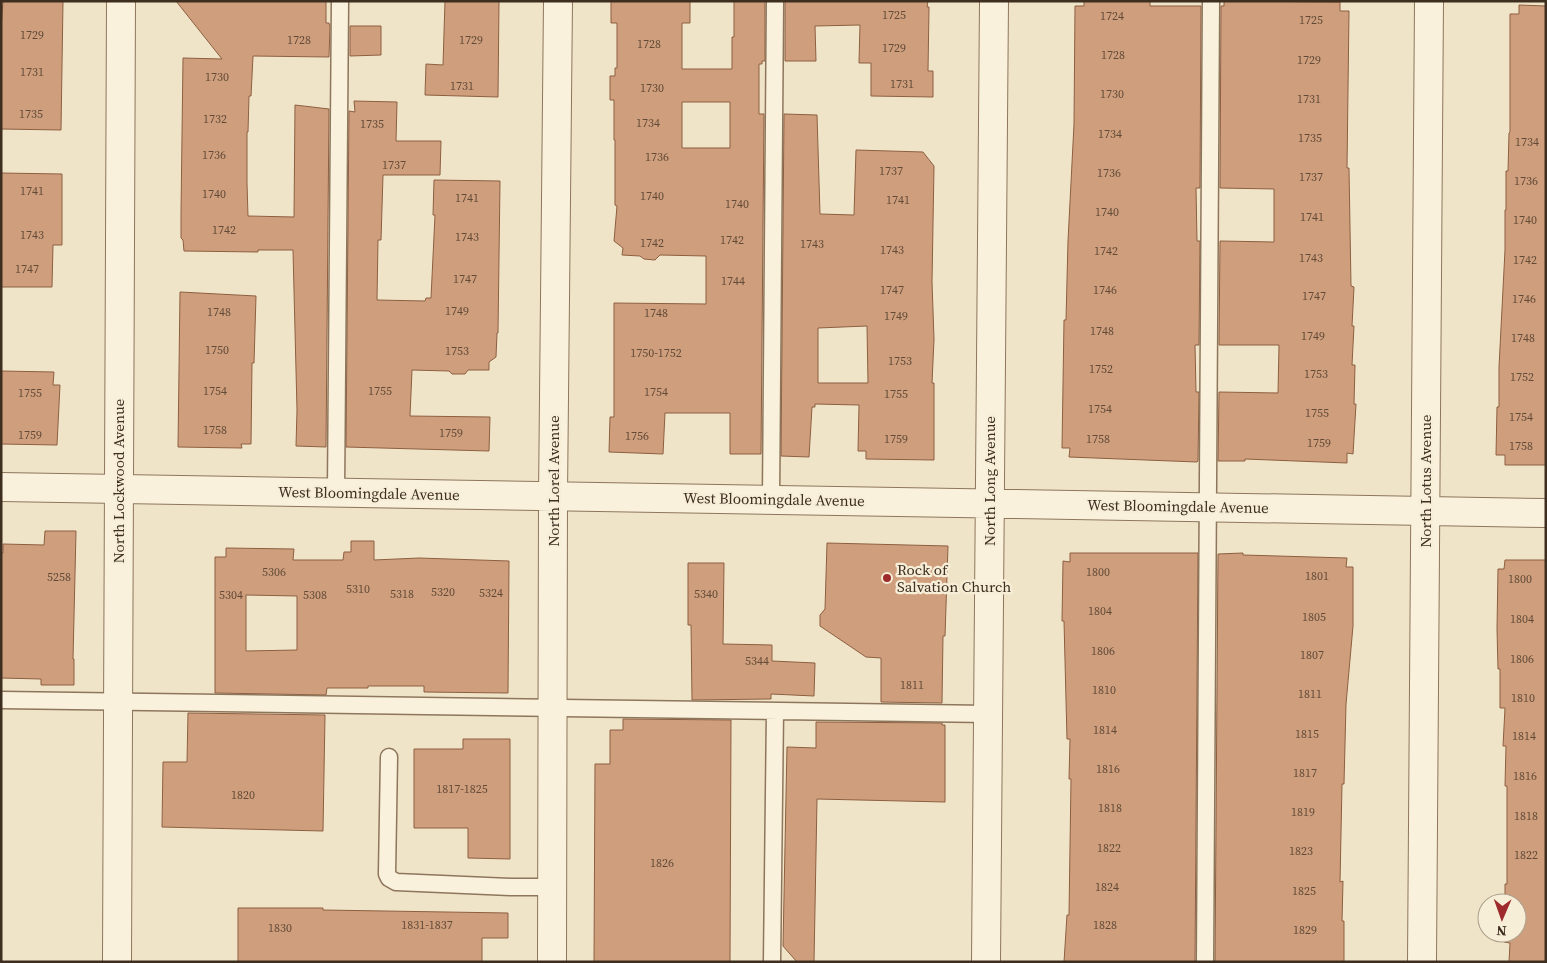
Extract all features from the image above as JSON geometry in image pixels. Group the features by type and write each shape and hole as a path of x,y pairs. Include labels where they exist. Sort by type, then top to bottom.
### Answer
{"street":[{"name":"North Lockwood Avenue","path":"117,962 121,1"},
{"name":"North Lorel Avenue","path":"552,962 553,496 558,1"},
{"name":"North Long Avenue","path":"986,962 994,1"},
{"name":"North Lotus Avenue","path":"1422,962 1429,1"},
{"name":"West Bloomingdale Avenue","path":"1,487 1546,512"}],"lane":[{"path":"336,492 340,1"},
{"path":"771,499 775,1"},
{"path":"1205,962 1211,1"},
{"path":"1,700 988,714"},
{"path":"772,962 775,711"},
{"path":"389,756 386,874 389,878 396,882 552,887"}],"building":[{"path":"3,1 63,1 61,130 1,129 1,29"},
{"path":"176,1 326,1 326,23 329,23 330,26 329,57 253,56 247,132 247,183 248,216 294,217 295,105 329,109 326,447 296,446 297,410 293,250 258,250 258,252 184,251 181,238 183,58 222,59"},
{"path":"445,1 499,1 498,97 425,95 426,64 443,65"},
{"path":"611,1 690,1 690,23 682,23 682,69 732,69 734,1 765,1 765,61 759,64 759,114 764,114 761,454 730,454 730,413 665,413 663,454 609,452 610,417 614,417 614,303 706,304 706,256 660,255 655,260 644,259 640,256 622,255 623,248 614,241 617,206 615,205 614,100 610,100 610,76 615,76 615,68 617,68 617,23 611,23","holes":["682,102 730,102 730,148 682,148"]},
{"path":"785,1 928,1 928,71 933,71 933,97 871,96 871,63 859,63 860,25 815,26 816,61 785,61"},
{"path":"1084,1 1150,1 1150,6 1201,6 1200,188 1196,188 1197,241 1200,241 1199,345 1195,345 1196,392 1199,392 1197,462 1069,457 1070,448 1062,448 1064,320 1066,320 1074,124 1075,6 1084,6"},
{"path":"1224,1 1340,2 1340,11 1349,11 1347,168 1349,168 1351,286 1354,287 1352,365 1355,365 1354,404 1356,404 1353,454 1347,453 1347,463 1245,459 1245,461 1218,461 1219,392 1278,393 1279,345 1219,345 1220,241 1274,242 1274,189 1220,188 1221,6 1224,6"},
{"path":"1519,5 1546,6 1546,465 1505,465 1505,455 1496,455 1505,250 1506,171 1508,171 1510,132 1510,14 1519,14"},
{"path":"350,26 381,26 381,55 350,56"},
{"path":"354,101 397,102 396,141 441,141 440,175 383,175 381,240 378,240 377,300 425,301 426,298 431,298 435,215 433,215 434,180 500,181 496,357 489,362 489,370 468,370 465,374 452,374 449,371 412,370 410,416 490,417 489,451 346,447 349,111 355,112"},
{"path":"784,114 817,115 820,214 854,215 856,150 923,152 934,166 932,282 934,339 932,383 934,383 934,460 866,459 866,451 858,451 859,405 815,404 815,407 812,407 809,457 781,456","holes":["867,326 868,383 818,383 818,328"]},
{"path":"1,173 62,174 62,245 53,245 52,287 1,287"},
{"path":"180,292 256,296 254,363 252,363 251,444 241,444 242,448 178,447"},
{"path":"1,371 54,372 53,385 60,385 57,445 1,444"},
{"path":"45,531 76,531 74,685 41,685 41,679 1,678 1,553 3,553 3,544 44,545"},
{"path":"351,541 374,541 374,560 419,558 509,561 508,693 424,692 424,686 368,686 368,688 327,688 326,695 215,693 215,557 226,557 226,548 294,549 293,560 343,560 344,552 351,552","holes":["246,595 297,596 297,650 246,651"]},
{"name":"Rock of Salvation Church","path":"827,543 948,546 945,636 943,636 942,703 881,702 881,658 866,657 820,626 820,615 825,609"},
{"path":"1070,553 1198,553 1195,962 1064,962 1067,915 1069,915 1071,779 1069,779 1070,739 1067,739 1064,621 1062,621 1063,561 1070,562"},
{"path":"1243,553 1243,555 1347,558 1346,567 1353,567 1353,626 1346,704 1344,784 1342,784 1340,882 1343,881 1344,962 1215,962 1218,554"},
{"path":"1505,560 1546,560 1546,962 1509,962 1510,943 1527,943 1527,893 1505,893 1505,884 1507,884 1507,786 1505,786 1506,746 1503,746 1505,708 1500,708 1497,629 1498,569 1504,569"},
{"path":"688,563 724,563 723,644 772,645 772,661 815,663 814,696 771,694 771,699 692,700 691,625 688,625"},
{"path":"188,713 325,715 323,831 162,827 163,762 187,762"},
{"path":"623,719 731,720 730,962 594,962 595,764 610,764 610,730 623,730"},
{"path":"816,722 942,723 942,725 945,725 945,802 817,799 814,962 797,962 783,946 787,747 816,748"},
{"path":"463,739 510,739 510,859 468,858 468,828 414,828 414,749 463,749"},
{"path":"238,908 323,908 323,910 508,913 508,938 482,938 482,962 238,962"}],"place":[{"name":"Rock of Salvation Church","path":"887,578"}]}
